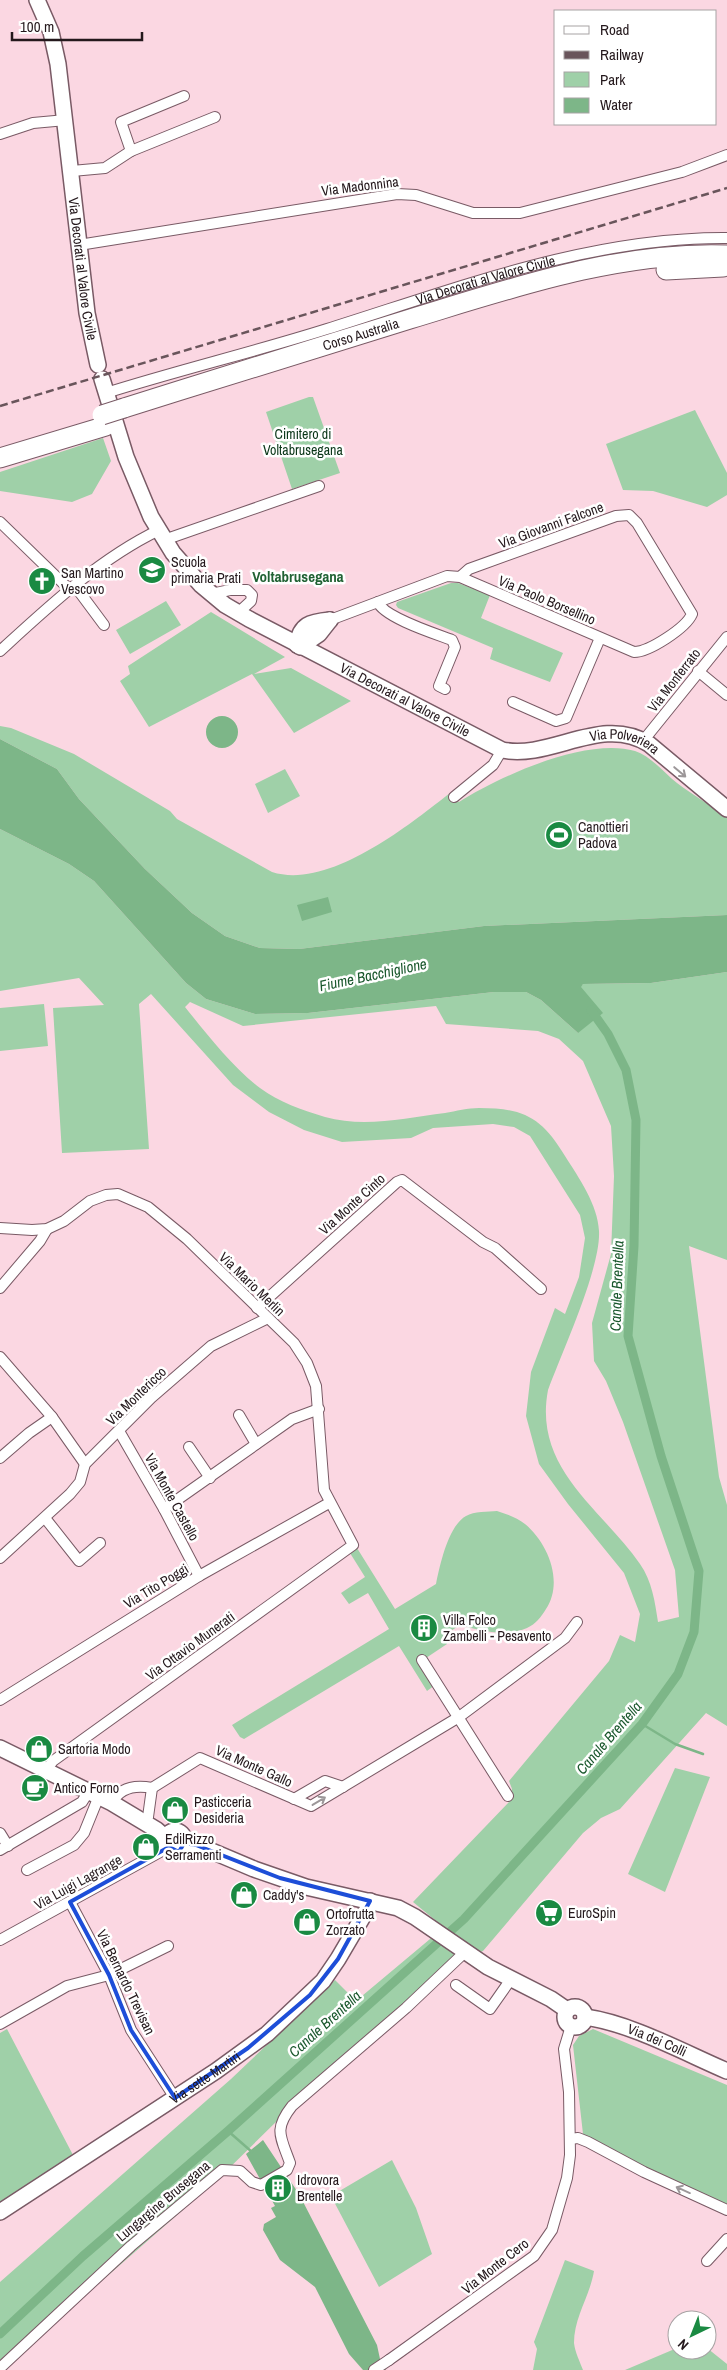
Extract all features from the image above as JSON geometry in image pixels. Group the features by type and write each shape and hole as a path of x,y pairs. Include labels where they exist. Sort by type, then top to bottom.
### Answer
{"highway":[{"name":"Corso Australia","path":"0,458 104,420 512,288 600,267 691,254 727,255"},
{"name":"Corso Australia","path":"126,413 514,298 603,278 687,268 727,267"},
{"name":"Corso Australia","path":"0,447 104,420"}],"main road":[{"name":"Via Decorati al Valore Civile","path":"37,0 50,32 66,120 87,313 102,379 132,474 161,535 184,568 211,594 238,613 298,646 484,741"},
{"path":"298,646 299,631 318,621 330,620"},
{"path":"298,646 319,634 330,620"},
{"name":"Via Decorati al Valore Civile","path":"319,634 320,650 325,660"},
{"name":"Via Polveriera","path":"484,741 502,750 515,752 529,751 612,733 625,734 643,741 727,809"},
{"path":"0,1748 103,1798 148,1817 174,1840"},
{"path":"103,1798 174,1840 202,1847 280,1878 370,1901"},
{"name":"Via dei Colli","path":"370,1901 398,1908 415,1917 463,1951 511,1979 551,1999 567,2010 578,2008 585,2017 603,2020 727,2071"},
{"name":"Via sette Martiri","path":"0,2212 241,2054 310,1995 338,1959 368,1908 370,1901"},
{"path":"567,2010 565,2019 571,2026 581,2025 585,2017"}],"street":[{"path":"130,151 121,122 184,96"},
{"path":"72,171 105,168 130,151 215,117"},
{"path":"0,134 33,124 66,120"},
{"name":"Via Madonnina","path":"79,245 397,194 416,195 473,213 520,213 682,172 727,155"},
{"name":"Via Decorati al Valore Civile","path":"102,379 303,337 518,270 602,249 685,238 727,238"},
{"path":"0,651 72,588 112,558 161,535 320,486"},
{"name":"Via Giovanni Falcone","path":"330,620 447,576 460,577 469,569 550,539 616,516 629,515 637,523 692,614 688,623 643,652 634,652 600,638"},
{"path":"0,522 72,588 104,625"},
{"name":"Via Paolo Borsellino","path":"460,577 600,638 566,718 556,721 513,702"},
{"path":"211,594 230,590 247,590 252,595 250,601 238,613"},
{"path":"378,602 380,607 391,614 452,640 456,647 439,686 445,689"},
{"path":"277,634 304,627"},
{"name":"Via Monferrato","path":"643,741 727,637"},
{"path":"698,672 727,695"},
{"path":"454,797 493,765 502,750"},
{"name":"Via Monte Cinto","path":"257,1308 396,1182 402,1180 483,1242 495,1248 541,1289"},
{"name":"Via Mario Merlin","path":"0,1228 47,1229 64,1221 90,1201 106,1195 118,1194 148,1207 187,1239 294,1343 307,1363 316,1386 322,1478 329,1502 352,1546"},
{"path":"0,1288 40,1241 47,1229"},
{"name":"Via Montericco","path":"0,1558 45,1518 80,1482 85,1464 151,1398 212,1346 268,1318"},
{"path":"0,1358 52,1417 85,1464"},
{"path":"164,1509 292,1419 319,1409"},
{"path":"239,1416 256,1444"},
{"path":"0,1458 29,1433 52,1417"},
{"name":"Via Monte Castello","path":"119,1431 164,1509 199,1576"},
{"path":"189,1447 210,1478"},
{"name":"Via Tito Poggi","path":"0,1700 199,1576 329,1502"},
{"path":"45,1518 79,1561 100,1543"},
{"name":"Via Ottavio Munerati","path":"46,1770 53,1761 352,1546"},
{"name":"Via Monte Gallo","path":"152,1788 200,1758 311,1806 459,1717 565,1638 577,1622"},
{"path":"422,1660 508,1796"},
{"name":"Via Monte Gallo","path":"294,1799 325,1781 343,1787"},
{"path":"0,1833 4,1848 82,1802 116,1795 125,1789 135,1786 152,1788 148,1817"},
{"path":"26,1870 74,1845 84,1832 103,1798"},
{"name":"Via Luigi Lagrange","path":"0,1940 70,1902 174,1840"},
{"name":"Via Bernardo Trevisan","path":"70,1902 109,1975 131,2030 175,2098"},
{"path":"0,2024 67,1986 109,1975 168,1946"},
{"name":"Lungargine Brusegana","path":"0,2368 131,2246 222,2170 240,2171 252,2182 261,2185 287,2170 290,2163 280,2134 280,2121 292,2106 406,2008 463,1951"},
{"path":"456,1985 490,2009 511,1979"},
{"name":"Via Monte Cero","path":"374,2370 526,2262 543,2245 552,2230 567,2178 570,2139 569,2092 564,2049 571,2026"},
{"path":"570,2139 578,2138 588,2142 644,2172 727,2210"},
{"path":"707,2262 727,2239"}],"highlighted area":[{"path":"184,1843 196,1845 280,1878 370,1901 338,1959 310,1995 248,2048 175,2098 131,2030 109,1975 70,1902 169,1847 179,1852"}],"green space":[{"name":"Cimitero di Voltabrusegana","path":"313,397 340,473 292,489 266,412"},
{"path":"695,410 727,473 727,495 707,507 653,491 623,490 606,444"},
{"path":"103,438 111,461 92,494 72,502 0,491 0,472"},
{"path":"451,583 458,583 490,595 481,618 563,653 550,682 490,659 493,648 398,608 396,605 397,602"},
{"path":"166,601 181,625 130,654 116,630"},
{"path":"211,612 285,657 254,674 291,668 351,701 294,733 252,674 149,727 120,681 130,674 128,666"},
{"name":"Canottieri Padova","path":"0,726 11,728 74,754 170,811 177,819 272,872 294,875 318,872 342,864 366,852 412,822 450,793 459,802 497,781 569,754 593,749 615,748 635,751 641,753 677,783 727,818 727,915 484,926 299,949 260,948 225,936 192,913 145,869 79,799 57,769 0,739"},
{"path":"285,769 300,796 268,813 255,784"},
{"path":"0,829 69,864 94,881 186,983 206,999 255,1014 308,1013 494,992 526,992 541,1000 578,1033 580,986 583,984 651,983 727,972 727,1260 689,1246 719,1477 727,1505 727,1726 706,1713 620,1809 601,1818 583,1833 483,1951 469,1957 382,2024 287,2103 279,2119 216,2181 72,2307 5,2370 0,2370 0,2282 231,2079 335,1980 356,2001 436,1934 435,1920 413,1902 509,1802 512,1789 509,1781 609,1661 620,1635 635,1642 640,1614 624,1573 568,1504 539,1464 526,1416 531,1372 555,1308 565,1314 579,1277 585,1238 580,1215 530,1136 514,1127 493,1124 433,1128 411,1138 342,1142 304,1130 269,1112 233,1085 151,994 139,1004 149,1149 62,1153 53,1008 104,1005 79,978 0,991","holes":["190,1002 243,1026 436,1006 446,1024 538,1031 559,1039 583,1061 611,1126 614,1176 611,1254 592,1323 594,1361 606,1381 623,1422 675,1570 679,1617 658,1622 652,1592 640,1564 574,1486 560,1465 551,1443 546,1418 548,1390 587,1288 594,1266 599,1231 595,1211 587,1192 557,1143 540,1124 520,1113 508,1110 475,1108 400,1119 355,1122 325,1117 299,1108 275,1097 250,1080 220,1050 185,1007"]},
{"path":"44,1004 48,1046 0,1051 0,1008"},
{"path":"497,1511 525,1524 541,1542 551,1564 554,1587 544,1612 536,1622 519,1631 502,1633 460,1625 443,1636 447,1644 420,1662 435,1685 427,1691 399,1646 244,1739 240,1737 232,1725 389,1629 368,1593 349,1604 341,1593 365,1577 350,1553 357,1548 395,1609 436,1584 446,1547 454,1528 460,1521 473,1513"},
{"path":"675,1768 710,1777 665,1892 628,1874"},
{"path":"7,2029 73,2155 0,2202 0,2033"},
{"path":"593,2029 727,2085 727,2208 631,2162 583,2134 573,2045 579,2036"},
{"path":"392,2160 416,2208 432,2254 379,2287 331,2196"},
{"path":"565,2260 594,2271 575,2333 576,2353 583,2370 533,2370 537,2349 534,2342"},
{"path":"667,2352 667,2360 717,2360 717,2356 727,2364 727,2370 625,2370"}],"water":[{"path":"222,716 228,717 233,721 237,726 237,738 233,743 228,747 222,748 216,747 211,743 207,738 206,732 207,726 211,721 216,717"},
{"name":"Fiume Bacchiglione","path":"0,739 57,769 79,799 145,869 192,913 225,936 260,948 299,949 484,926 727,915 727,972 651,983 583,984 581,987 603,1013 578,1033 541,1000 526,992 494,992 308,1013 255,1014 206,999 186,983 94,881 69,864 0,829"},
{"path":"328,897 332,912 302,921 297,905"},
{"path":"263,2140 299,2194 377,2345 380,2359 386,2370 363,2370 349,2354 315,2287 280,2260 263,2230 264,2224 276,2217 271,2208 275,2206 246,2154"}],"waterway":[{"name":"Canale Brentella","path":"0,2334 83,2256 228,2131 464,1919 642,1724 678,1674 694,1632 699,1571 661,1456 628,1336 634,1246 636,1120 626,1070 608,1034 591,1010"},
{"path":"642,1724 675,1744 703,1754"},
{"path":"228,2131 252,2152"}],"railway":[{"path":"0,406 727,188"}],"place":[{"name":"Scuola primaria Prati","path":"152,570"},
{"name":"San Martino Vescovo","path":"42,581"},
{"name":"Canottieri Padova","path":"559,835"},
{"name":"Villa Folco Zambelli - Pesavento","path":"424,1628"},
{"name":"Sartoria Modo","path":"39,1749"},
{"name":"Antico Forno","path":"35,1788"},
{"name":"Pasticceria Desideria","path":"175,1810"},
{"name":"EdilRizzo Serramenti","path":"146,1847"},
{"name":"Caddy's","path":"244,1895"},
{"name":"EuroSpin","path":"549,1913"},
{"name":"Ortofrutta Zorzato","path":"307,1922"},
{"name":"Idrovora Brentelle","path":"278,2188"}],"district":[{"name":"Voltabrusegana","path":"298,577"}]}
